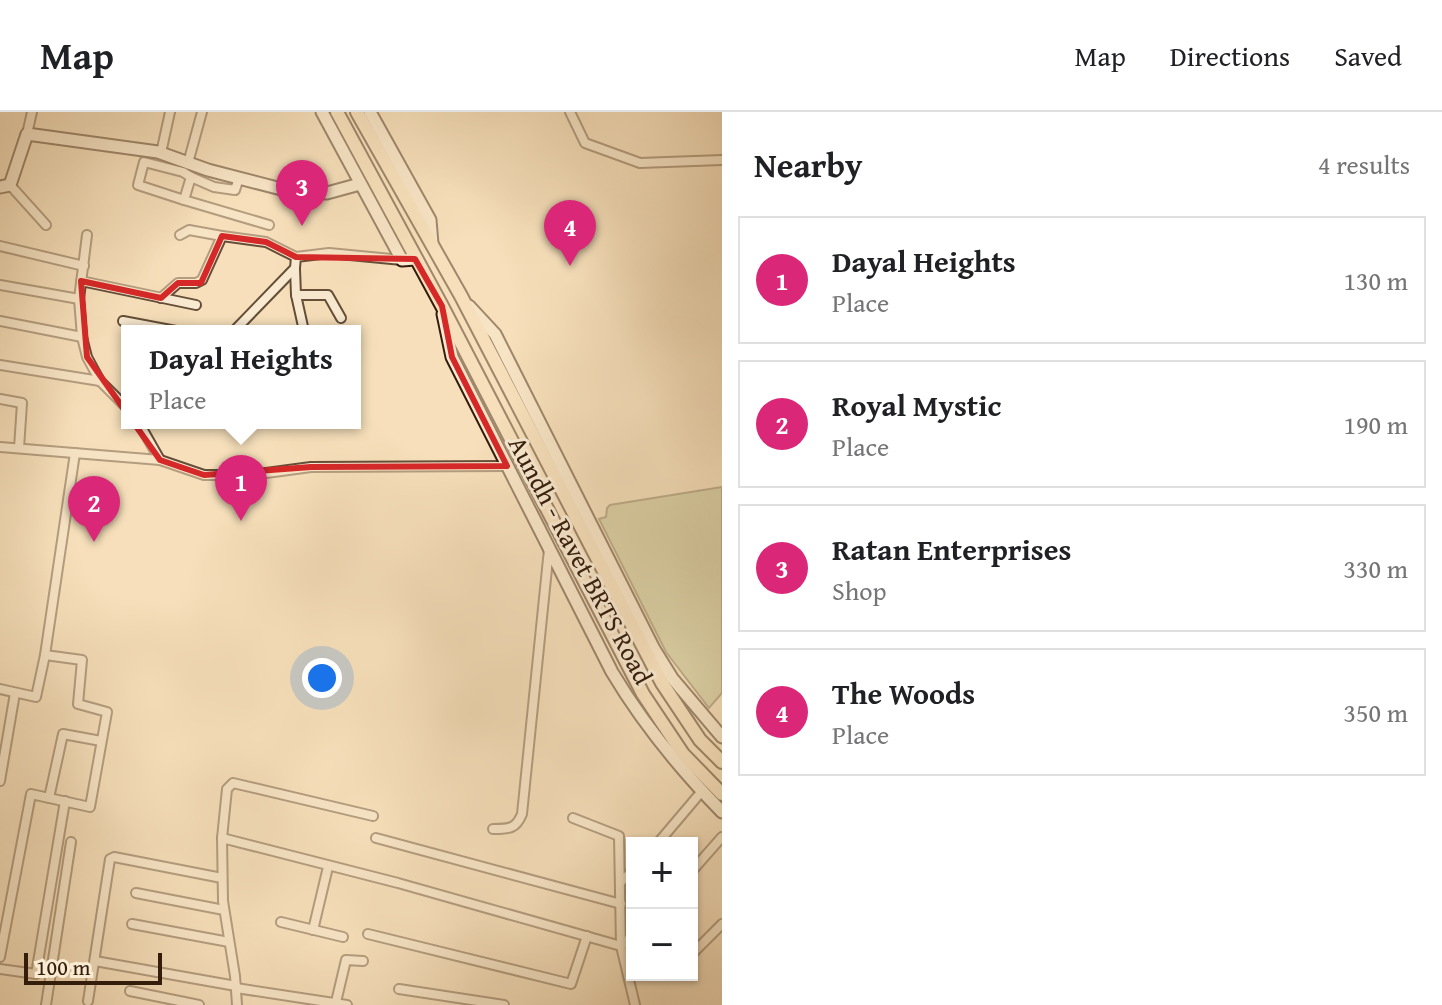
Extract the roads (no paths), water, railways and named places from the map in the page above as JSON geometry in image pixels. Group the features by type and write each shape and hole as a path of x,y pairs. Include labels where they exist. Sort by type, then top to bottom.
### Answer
{"main road":[{"path":"337,112 401,235 408,260 442,306 643,694 683,754 722,794"},
{"path":"357,112 461,296 662,683 700,740 722,762"}],"street":[{"path":"32,112 27,134 5,186 46,225"},
{"path":"161,153 170,112"},
{"path":"188,163 202,112"},
{"path":"370,112 430,220 432,246"},
{"path":"570,112 585,143 640,163 722,160"},
{"path":"325,113 360,184 408,260"},
{"path":"27,134 161,153 239,178 310,194 360,184"},
{"path":"239,178 235,190 214,187 183,172 144,162 138,185 269,225"},
{"path":"184,200 191,177"},
{"path":"180,235 189,230 266,242 296,257"},
{"path":"87,235 79,299 82,337 87,357 100,381 121,402"},
{"path":"161,298 178,283 202,280 222,236"},
{"path":"0,246 84,266"},
{"path":"296,257 329,253 408,260"},
{"path":"296,257 296,295 303,325"},
{"path":"240,325 295,268"},
{"path":"81,281 196,305"},
{"path":"0,285 79,299"},
{"path":"296,295 328,295 341,318"},
{"name":"Aundh - Ravet BRTS Road","path":"461,296 495,334 654,649 672,678 722,737"},
{"name":"Aundh - Ravet BRTS Road","path":"442,306 452,357 629,701 674,762 722,812"},
{"path":"0,321 82,337"},
{"path":"123,321 144,325"},
{"path":"0,365 100,381"},
{"path":"0,399 22,403 19,448"},
{"path":"142,429 160,460"},
{"path":"0,447 160,460 204,475 251,475 311,467 507,466"},
{"path":"0,689 36,697 75,453"},
{"path":"493,829 509,829 518,824 522,814 549,548"},
{"path":"0,957 31,794 90,807 107,712 78,704 82,660 45,655"},
{"path":"0,781 15,693"},
{"path":"49,798 63,734 101,741"},
{"path":"237,1005 222,878 227,789 233,783 373,816"},
{"path":"663,837 702,791"},
{"path":"0,969 36,974 65,801"},
{"path":"573,818 619,836 621,946 635,1005"},
{"path":"698,864 722,837"},
{"path":"222,838 621,946"},
{"path":"376,838 621,904"},
{"path":"46,1005 71,842"},
{"path":"88,1001 110,859 114,857 222,878"},
{"path":"313,930 328,867"},
{"path":"621,882 626,877"},
{"path":"136,893 224,910"},
{"path":"281,922 343,937"},
{"path":"132,924 229,942"},
{"path":"698,948 722,924"},
{"path":"368,934 569,984 573,982 587,936"},
{"path":"621,946 626,941"},
{"path":"336,1002 346,960 363,961"},
{"path":"95,961 347,1005"},
{"path":"399,989 504,1005"},
{"path":"130,991 199,1005"}],"place":[{"name":"Ratan Enterprises","path":"302,226"},
{"name":"The Woods","path":"570,266"},
{"name":"Dayal Heights","path":"241,521"},
{"name":"Royal Mystic","path":"94,542"}]}
